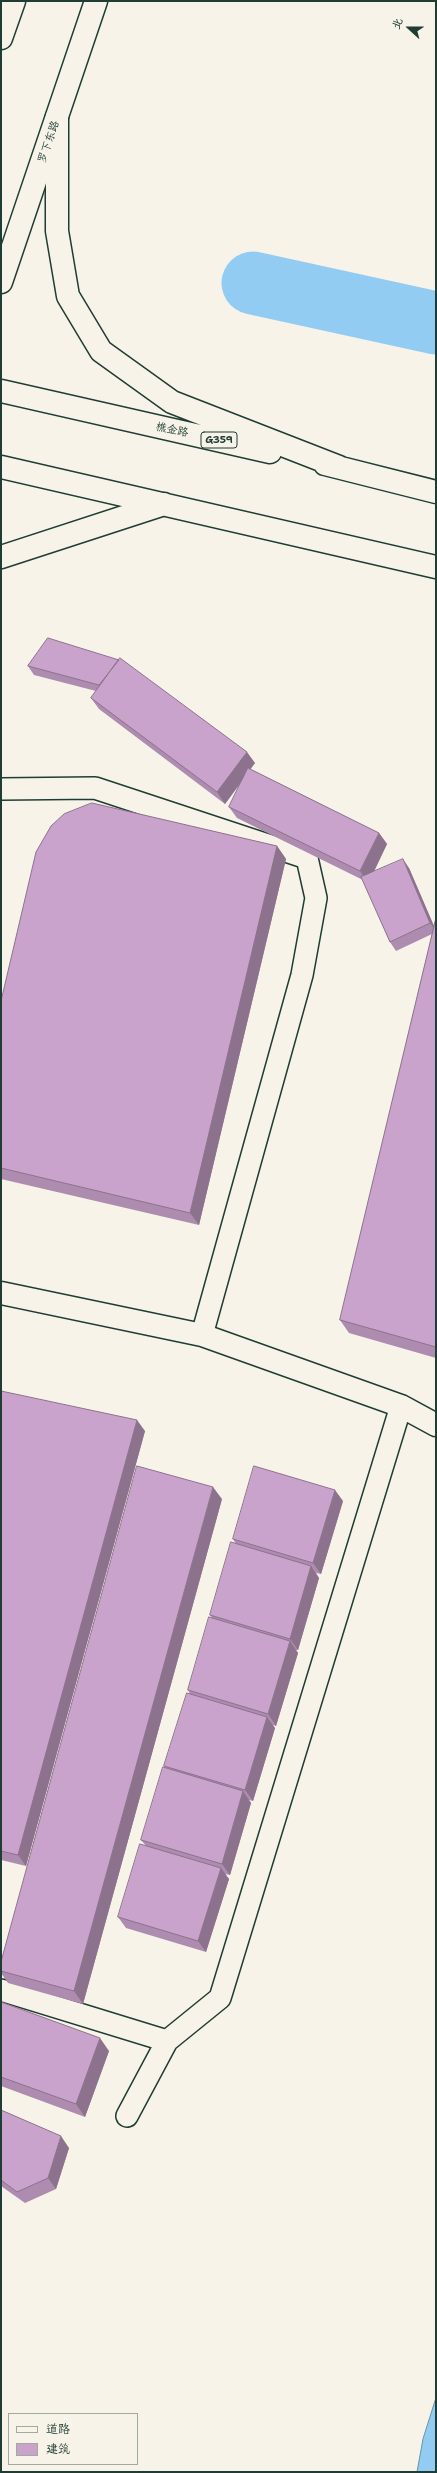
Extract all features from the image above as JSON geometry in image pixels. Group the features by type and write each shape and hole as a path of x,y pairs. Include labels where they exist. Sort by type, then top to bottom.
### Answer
{"main road":[{"path":"1,38 14,1"},
{"name":"罗下东路","path":"1,282 96,1"},
{"path":"57,117 57,231 68,296 101,351 172,402 339,467"},
{"name":"樵金路","path":"1,391 339,467 436,492"},
{"path":"1,467 436,567"},
{"path":"1,557 164,504"},
{"path":"1,1293 202,1335 401,1406 436,1425"}],"lane":[{"path":"1,788 95,788 307,858 316,898 302,975 202,1335"},
{"path":"127,2116 167,2041 220,1998 401,1406"},
{"path":"1,1990 167,2041"}],"water":[{"path":"436,2398 436,2472 417,2472 423,2439"}],"building":[{"path":"48,638 119,660 99,685 28,666"},
{"path":"120,658 247,752 217,792 91,698"},
{"path":"248,768 379,833 360,871 229,807"},
{"path":"92,803 277,846 190,1213 1,1168 1,1001 36,852 51,826 64,814"},
{"path":"403,859 430,923 390,942 361,877"},
{"path":"436,918 436,1347 340,1320"},
{"path":"1,1391 137,1420 18,1855 1,1851"},
{"path":"137,1466 213,1487 74,1991 1,1971 1,1962"},
{"path":"254,1466 335,1490 313,1563 233,1539"},
{"path":"231,1542 311,1566 290,1639 210,1615"},
{"path":"209,1617 290,1641 268,1714 188,1690"},
{"path":"187,1693 267,1717 245,1790 164,1766"},
{"path":"163,1767 243,1791 222,1864 141,1840"},
{"path":"140,1844 221,1868 198,1941 118,1917"},
{"path":"1,2002 100,2038 76,2104 1,2077"},
{"path":"1,2110 61,2136 48,2178 17,2192 1,2180"}],"waterway":[{"path":"253,283 436,323"}]}
